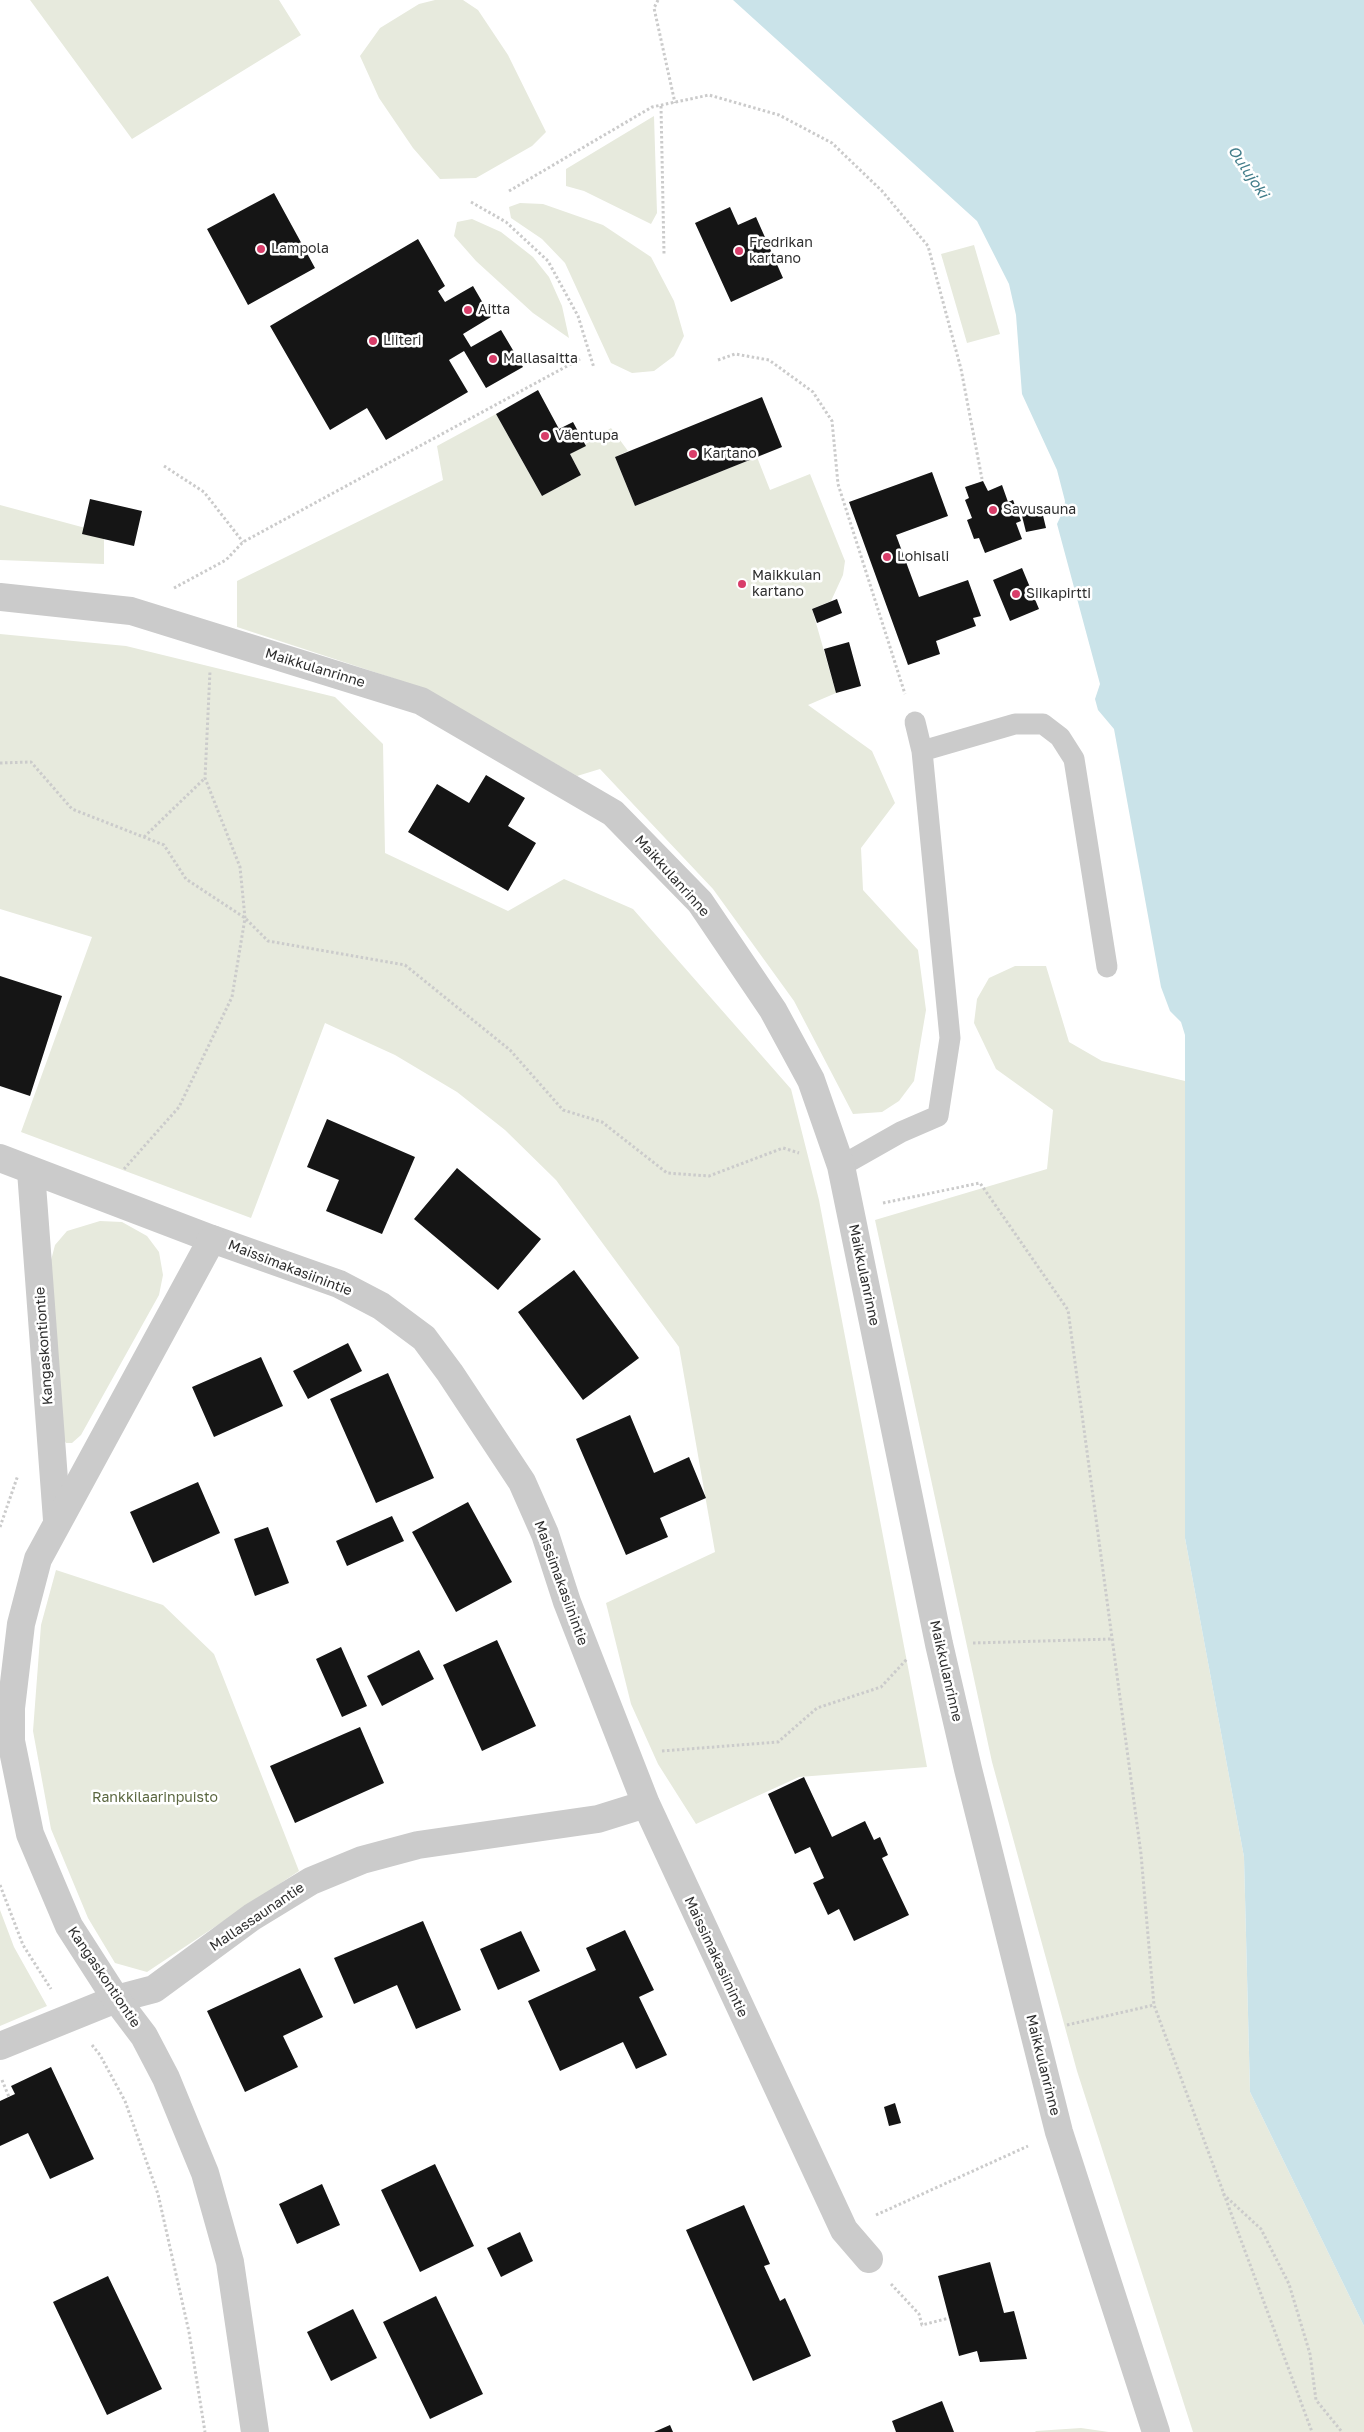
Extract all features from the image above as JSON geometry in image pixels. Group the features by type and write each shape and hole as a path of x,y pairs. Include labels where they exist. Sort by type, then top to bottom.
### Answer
{"street":[{"name":"Maikkulanrinne","path":"0,597 132,611 420,701 613,813 700,902 773,1010 811,1080 841,1166 939,1644 968,1769 1036,2033 1059,2132 1156,2432"},
{"name":"Maissimakasiinintie","path":"0,1158 212,1239 339,1284 381,1306 424,1338 522,1482 545,1534 567,1602 646,1804 844,2230 869,2259"},
{"name":"Kangaskontiontie","path":"31,1171 57,1520"},
{"name":"Kangaskontiontie","path":"212,1239 57,1520 38,1559 21,1624 6,1708 30,1834 69,1926 116,1999 144,2036 166,2078 205,2173 230,2262 255,2432"},
{"name":"Mallassaunantie","path":"0,2046 116,1999 154,1989 252,1917 312,1881 362,1860 418,1844 598,1820 646,1804"}],"lane":[{"path":"841,1166 901,1132 938,1116 950,1038 922,751 915,722"},
{"path":"922,751 1015,724 1043,724 1060,737 1074,759 1107,966"}],"path":[{"path":"658,0 654,8 675,103"},
{"path":"509,191 652,107 709,95 779,115 832,143 882,191 928,246 961,369 982,479"},
{"path":"661,106 664,254"},
{"path":"471,202 506,222 548,261 578,316 594,368"},
{"path":"718,360 736,354 769,360 813,392 832,421 838,484 915,722"},
{"path":"132,611 226,560 244,542 580,359"},
{"path":"164,466 204,492 244,542"},
{"path":"99,1196 179,1106 232,997 245,918 240,867 205,778 211,636"},
{"path":"0,762 31,762 72,809 164,845 186,878 245,918 268,941 405,965 510,1050 563,1110 602,1122 667,1173 709,1176 783,1148 841,1166"},
{"path":"144,838 205,778"},
{"path":"850,1209 980,1183 1068,1310 1141,1854 1154,2005 1312,2432"},
{"path":"626,1753 778,1742 817,1708 881,1687 917,1648 939,1644 1112,1639"},
{"path":"0,1885 23,1945 70,2017 100,2054 126,2101 158,2194 189,2332 205,2432"},
{"path":"1036,2033 1154,2005"},
{"path":"0,2075 9,2097"},
{"path":"844,2230 1059,2132"},
{"path":"1223,2193 1261,2229 1285,2276 1310,2354 1316,2400 1342,2432"},
{"path":"869,2259 919,2314 922,2325 949,2318"}],"green space":[{"path":"30,0 279,0 301,35 132,139"},
{"path":"435,0 463,0 478,10 508,55 546,132 532,146 476,178 440,179 413,148 379,98 360,56 380,28 419,4"},
{"path":"654,116 657,213 651,224 584,191 566,186 566,169"},
{"path":"520,203 543,204 603,225 651,257 674,301 684,336 674,356 654,371 632,373 611,363 565,263 542,239 511,218 509,207"},
{"path":"472,219 501,232 533,257 549,277 562,306 569,338 533,313 476,261 454,236 457,222"},
{"path":"974,245 1000,334 967,343 941,254"},
{"path":"496,414 542,496 581,475 570,454 611,428 628,451 615,457 635,506 757,457 770,490 810,474 845,561 843,575 831,601 812,609 836,693 808,705 872,751 895,803 861,848 863,890 918,950 926,1010 914,1081 899,1101 882,1112 853,1114 794,1001 713,889 600,769 577,776 423,688 237,627 237,581 443,480 437,446"},
{"path":"0,505 104,533 104,564 0,560"},
{"path":"0,634 126,646 335,697 383,744 385,853 508,911 564,879 633,909 791,1089 819,1200 927,1767 799,1777 696,1824 658,1764 631,1704 606,1603 715,1552 679,1347 556,1180 505,1130 457,1092 395,1055 325,1023 251,1218 21,1132 92,937 0,909"},
{"path":"1015,966 1046,966 1069,1042 1102,1061 1185,1081 1185,1538 1244,1857 1250,2092 1364,2326 1364,2432 1193,2432 1077,2071 992,1762 875,1220 1047,1169 1053,1110 996,1069 974,1023 977,999 989,978"},
{"path":"100,1221 122,1222 147,1236 159,1252 163,1275 159,1295 81,1435 72,1443 66,1443 61,1435 49,1268 55,1245 67,1231"},
{"name":"Rankkilaarinpuisto","path":"56,1570 163,1605 214,1654 299,1871 147,1972 115,1963 88,1918 51,1829 33,1731 41,1625"},
{"path":"0,1910 14,1947 47,2006 0,2026"},
{"path":"1081,2428 1109,2432 1035,2432 1036,2431"}],"water":[{"name":"Oulujoki","path":"733,0 1364,0 1364,2326 1250,2092 1244,1857 1185,1538 1185,1035 1181,1022 1170,1011 1161,987 1114,729 1098,710 1095,699 1100,684 1057,524 1064,509 1065,501 1057,470 1022,394 1016,315 1009,284 977,221"}],"building":[{"name":"Lampola","path":"274,193 315,268 248,305 207,229"},
{"name":"Fredrikan kartano","path":"730,207 738,225 756,217 783,278 731,302 695,223"},
{"name":"Liiteri","path":"418,239 445,286 438,291 445,302 473,286 491,317 463,334 471,347 501,330 523,367 486,388 464,351 449,360 468,392 386,440 367,408 330,430 270,326"},
{"name":"Väentupa","path":"538,390 559,429 573,422 586,446 570,454 581,475 542,496 496,414"},
{"name":"Kartano","path":"762,397 782,447 635,506 615,457"},
{"name":"Lohisali","path":"932,472 948,516 896,535 919,597 968,580 981,616 973,618 976,626 936,641 940,654 908,665 849,502"},
{"name":"Savusauna","path":"983,481 988,491 1002,485 1008,502 1013,500 1021,521 1016,523 1022,539 985,553 979,538 974,539 967,520 972,518 965,500 969,498 965,487"},
{"path":"90,499 142,511 134,546 82,534"},
{"path":"1041,507 1046,528 1026,532 1021,512"},
{"name":"Siikapirtti","path":"1022,568 1039,609 1010,621 993,580"},
{"path":"837,599 842,613 817,623 812,609"},
{"path":"849,642 861,686 836,693 824,649"},
{"path":"486,775 525,798 508,826 536,843 508,891 408,832 437,784 469,803"},
{"path":"0,976 62,996 30,1096 0,1086"},
{"path":"327,1119 415,1157 382,1234 326,1211 339,1180 307,1167"},
{"path":"457,1168 541,1239 498,1290 414,1219"},
{"path":"574,1270 639,1358 583,1400 518,1312"},
{"path":"348,1343 362,1371 308,1399 293,1371"},
{"path":"261,1357 283,1406 214,1437 192,1387"},
{"path":"388,1373 434,1478 376,1503 330,1399"},
{"path":"630,1415 654,1473 689,1457 706,1498 660,1518 668,1537 626,1555 576,1439"},
{"path":"198,1482 220,1533 153,1563 130,1512"},
{"path":"468,1502 512,1582 456,1612 412,1532"},
{"path":"392,1516 404,1541 347,1566 336,1541"},
{"path":"268,1527 289,1583 255,1596 234,1539"},
{"path":"497,1640 536,1726 482,1751 443,1665"},
{"path":"341,1647 367,1706 342,1717 316,1659"},
{"path":"419,1650 434,1679 382,1706 367,1676"},
{"path":"360,1727 384,1783 295,1823 270,1766"},
{"path":"804,1777 832,1837 865,1821 874,1840 880,1837 888,1855 882,1858 909,1915 854,1941 839,1909 828,1915 813,1883 824,1878 810,1847 795,1854 768,1794"},
{"path":"423,1921 461,2010 416,2029 397,1985 354,2004 334,1958"},
{"path":"625,1930 654,1990 639,1997 667,2055 636,2069 623,2042 560,2071 528,2001 596,1970 586,1948"},
{"path":"521,1931 540,1971 498,1990 480,1949"},
{"path":"300,1968 323,2017 283,2036 298,2067 245,2092 207,2011"},
{"path":"51,2067 94,2159 50,2179 28,2133 0,2146 0,2101 15,2094 11,2086"},
{"path":"895,2103 901,2123 889,2126 884,2107"},
{"path":"435,2164 474,2246 420,2272 381,2190"},
{"path":"322,2184 340,2225 297,2244 279,2204"},
{"path":"744,2205 770,2264 764,2266 780,2301 785,2298 811,2356 753,2381 686,2230"},
{"path":"520,2232 533,2261 501,2277 487,2248"},
{"path":"990,2262 1004,2313 1014,2311 1027,2359 980,2362 977,2351 959,2356 938,2276"},
{"path":"108,2276 162,2389 107,2415 53,2302"},
{"path":"436,2296 483,2394 430,2419 383,2322"},
{"path":"353,2309 377,2358 331,2381 307,2332"},
{"path":"942,2401 954,2432 896,2432 892,2421"},
{"path":"670,2425 673,2432 654,2432"}],"place":[{"name":"Lampola","path":"261,249"},
{"name":"Fredrikan kartano","path":"739,251"},
{"name":"Aitta","path":"468,310"},
{"name":"Liiteri","path":"373,341"},
{"name":"Mallasaitta","path":"493,359"},
{"name":"Väentupa","path":"545,436"},
{"name":"Kartano","path":"693,454"},
{"name":"Savusauna","path":"993,510"},
{"name":"Lohisali","path":"887,557"},
{"name":"Maikkulan kartano","path":"742,584"},
{"name":"Siikapirtti","path":"1016,594"}]}
